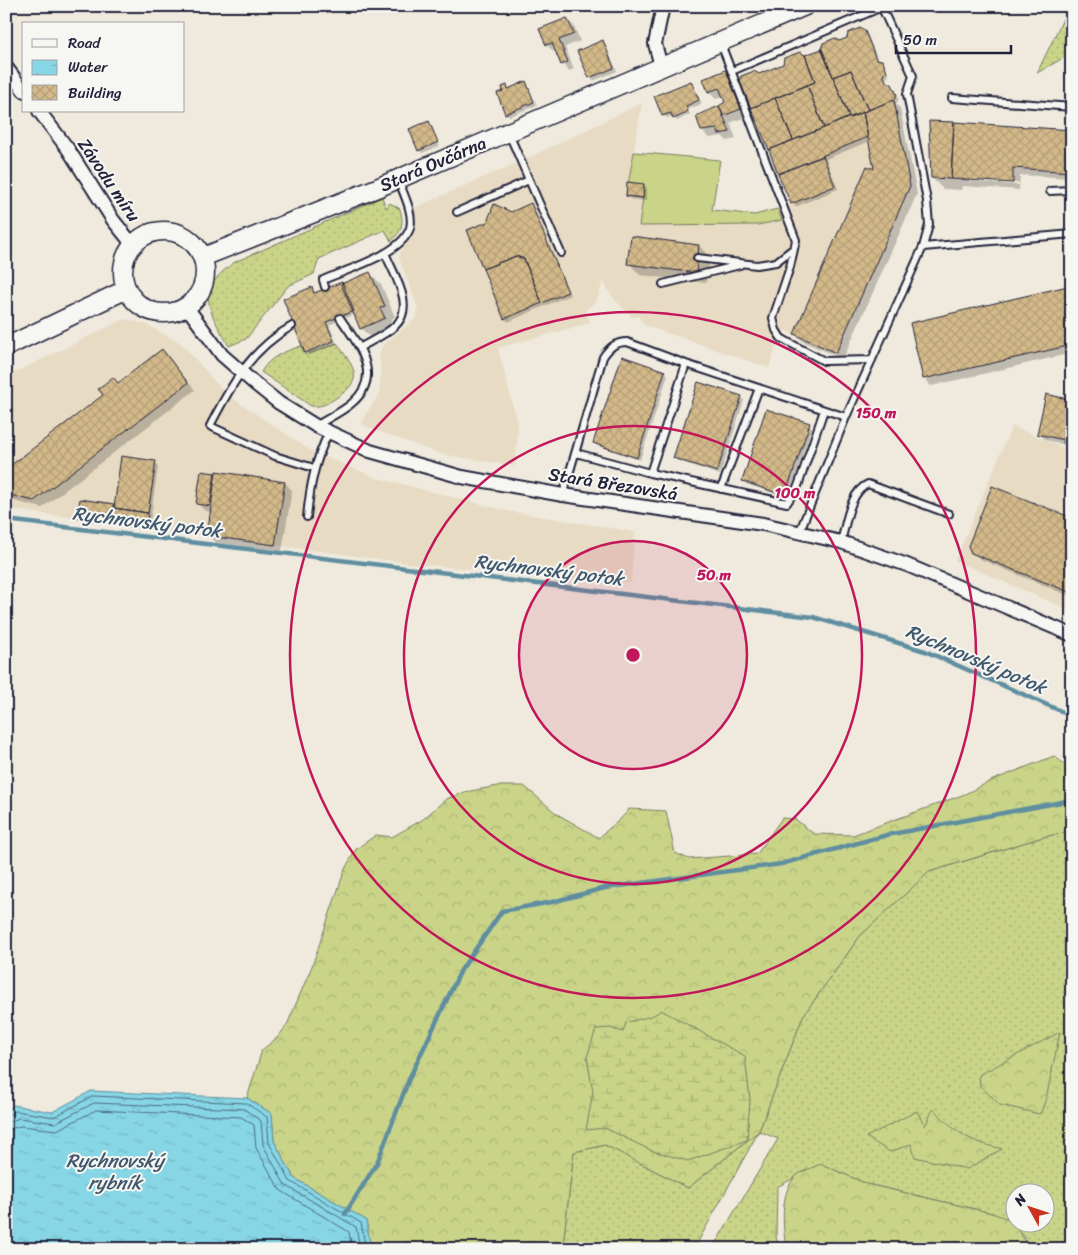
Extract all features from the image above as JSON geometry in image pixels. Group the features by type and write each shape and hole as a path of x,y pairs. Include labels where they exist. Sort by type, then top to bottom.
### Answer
{"main road":[{"name":"Stará Ovčárna","path":"203,257 398,179 804,6"},
{"path":"169,231 190,239 203,257 204,283 196,298 186,306 170,312 152,311 137,303 126,289 123,277 124,264 133,244 152,232 169,231"},
{"path":"6,347 126,289"}],"street":[{"path":"662,66 655,44 663,6"},
{"path":"6,67 22,88"},
{"name":"Závodu míru","path":"40,112 68,150 113,220 133,244"},
{"name":"Stará Březovská","path":"186,306 212,344 240,372 279,403 316,426 370,451 462,477 563,495 763,524 840,542 907,565 1072,635"}],"lane":[{"path":"732,71 882,7 913,76 907,94 927,201 929,225 924,247 846,417 799,533"},
{"path":"720,41 796,240 773,318 776,330 781,338 824,361 872,360"},
{"path":"952,98 1072,107"},
{"path":"508,132 561,253"},
{"path":"325,287 323,280 385,253 401,240 410,228 409,211 398,179"},
{"path":"457,212 530,180"},
{"path":"1050,192 1072,190"},
{"path":"924,247 1072,234"},
{"path":"697,258 757,265 776,262 794,248"},
{"path":"361,347 394,327 404,315 404,302 385,253"},
{"path":"663,284 744,264"},
{"path":"316,426 353,403 364,390 368,369 361,347 340,318"},
{"path":"292,326 262,347 240,372 210,426 275,456 314,468"},
{"path":"563,495 603,357 608,350 620,342 627,342 686,364 846,417"},
{"path":"650,473 686,364"},
{"path":"721,489 759,388"},
{"path":"576,453 650,473 787,503 798,486 824,410"},
{"path":"307,518 314,468 329,432"},
{"path":"840,542 856,495 862,487 868,484 949,514"}],"shaded area":[{"path":"642,103 626,196 643,198 639,224 758,225 781,220 777,209 835,186 823,156 868,137 874,169 867,166 794,334 782,330 769,368 644,325 638,316 632,317 613,298 603,281 597,300 585,311 590,323 498,348 518,427 515,466 440,454 362,425 365,415 379,395 381,372 379,356 382,346 416,318 418,308 399,258 401,251 413,233 415,222 414,208 530,157"},
{"path":"124,319 145,324 181,343 226,394 310,450 326,457 377,478 508,511 635,532 631,583 415,564 6,509 6,377"},
{"path":"1012,426 1072,451 1072,611 955,561"}],"green space":[{"path":"1072,6 1072,53 1037,73 1064,17 1066,7"},
{"path":"634,152 720,160 712,210 755,215 777,209 782,220 758,225 639,226 643,198 626,196"},
{"path":"382,197 386,208 390,203 400,209 401,227 395,238 391,241 385,230 319,259 314,274 288,286 246,339 229,346 211,311 209,301 209,292 222,272 235,262"},
{"path":"337,343 352,366 354,378 346,391 324,405 311,406 261,372 273,358 289,350 301,346 305,355"},
{"path":"1054,756 1072,770 1072,831 1043,837 929,872 860,936 803,1016 759,1131 688,1188 605,1145 574,1152 564,1236 566,1249 371,1249 366,1220 294,1178 274,1141 272,1114 247,1098 262,1050 278,1037 287,1025 312,966 345,869 356,849 376,835 392,837 422,820 446,799 465,792 498,786 524,786 557,814 599,838 629,809 666,811 675,853 689,859 757,854 782,818 795,819 814,834 853,835 965,794 993,780"},
{"path":"1072,831 1072,1249 1029,1249 1024,1236 1018,1232 1056,1232 1056,1182 1006,1182 1006,1223 992,1213 867,1184 821,1164 777,1187 776,1237 780,1249 712,1249 778,1139 759,1131 803,1016 860,936 929,872 1043,837"},
{"path":"661,1010 745,1056 750,1100 747,1140 688,1161 650,1150 605,1128 586,1130 593,1092 587,1057 596,1029 610,1028 623,1032 626,1023 653,1015"},
{"path":"1060,1032 1046,1099 1040,1114 1000,1105 980,1086 979,1075"},
{"path":"933,1109 957,1131 980,1143 1002,1149 967,1169 915,1157 911,1144 890,1152 866,1137 917,1111 925,1126"},
{"path":"759,1131 694,1249 566,1249 564,1236 574,1152 605,1145 688,1188"},
{"path":"821,1164 867,1184 992,1213 1006,1218 1006,1232 1020,1232 1029,1249 786,1249 784,1211 787,1191 796,1176"}],"water":[{"name":"Rychnovský rybník","path":"91,1091 247,1098 272,1114 274,1141 294,1178 366,1220 371,1249 6,1249 6,1114 13,1105 52,1112"}],"building":[{"path":"567,18 574,34 559,40 568,62 561,65 552,43 546,45 539,29"},
{"path":"860,28 865,31 876,59 882,60 887,71 883,75 887,83 892,84 897,95 894,100 868,110 851,70 833,77 821,49 823,43 835,38 839,41 847,38 848,33"},
{"path":"603,40 614,68 589,78 577,51"},
{"path":"822,49 849,117 824,128 807,85 815,82 805,55"},
{"path":"800,52 805,55 815,82 751,108 740,82 741,76 754,71 759,74 783,64 784,58"},
{"path":"726,70 741,109 723,116 719,106 725,102 719,88 708,92 703,79"},
{"path":"851,70 868,110 850,118 833,77"},
{"path":"526,81 534,102 505,114 497,93 503,91 502,87 507,85 508,89"},
{"path":"691,81 699,100 686,106 688,111 673,119 671,113 662,116 654,96"},
{"path":"807,85 824,128 793,140 775,98"},
{"path":"775,98 793,140 769,150 751,108"},
{"path":"894,100 910,186 836,353 794,334 867,166 874,169 863,112"},
{"path":"719,106 730,132 718,134 717,129 701,131 696,116"},
{"path":"863,112 868,137 778,174 769,150"},
{"path":"429,121 438,142 418,151 409,129"},
{"path":"929,121 954,122 951,179 931,178"},
{"path":"954,122 1072,130 1072,172 1013,168 1013,183 951,179"},
{"path":"823,156 835,186 791,204 778,174"},
{"path":"627,182 644,184 643,198 626,196"},
{"path":"531,203 568,292 542,303 524,259 516,256 483,269 467,230 487,222 494,204 511,212"},
{"path":"631,236 699,245 696,273 627,264"},
{"path":"516,256 524,259 542,303 504,319 483,269"},
{"path":"370,272 385,306 380,308 385,318 360,329 341,284"},
{"path":"342,282 354,311 326,322 334,341 305,353 283,299 312,287 314,293"},
{"path":"1072,285 1072,345 923,379 910,323"},
{"path":"162,349 188,383 34,501 6,494 6,469 103,395 98,389 113,377 118,383"},
{"path":"622,356 665,371 637,458 593,443"},
{"path":"698,382 742,396 717,472 673,458"},
{"path":"1046,394 1072,400 1072,445 1063,443 1064,440 1037,434"},
{"path":"766,409 810,423 788,487 777,493 742,481"},
{"path":"121,456 156,461 148,513 114,508"},
{"path":"201,471 215,473 210,506 196,504"},
{"path":"216,471 285,482 275,545 207,536"},
{"path":"992,486 1072,518 1072,593 971,553 968,546"},
{"path":"80,499 114,504 114,508 148,513 146,528 77,517"}],"waterway":[{"name":"Rychnovský potok","path":"6,520 813,617 925,651 1072,716"},
{"path":"345,1214 377,1163 409,1079 461,970 502,911 552,902 605,888 781,864 887,835 1072,800"}]}
